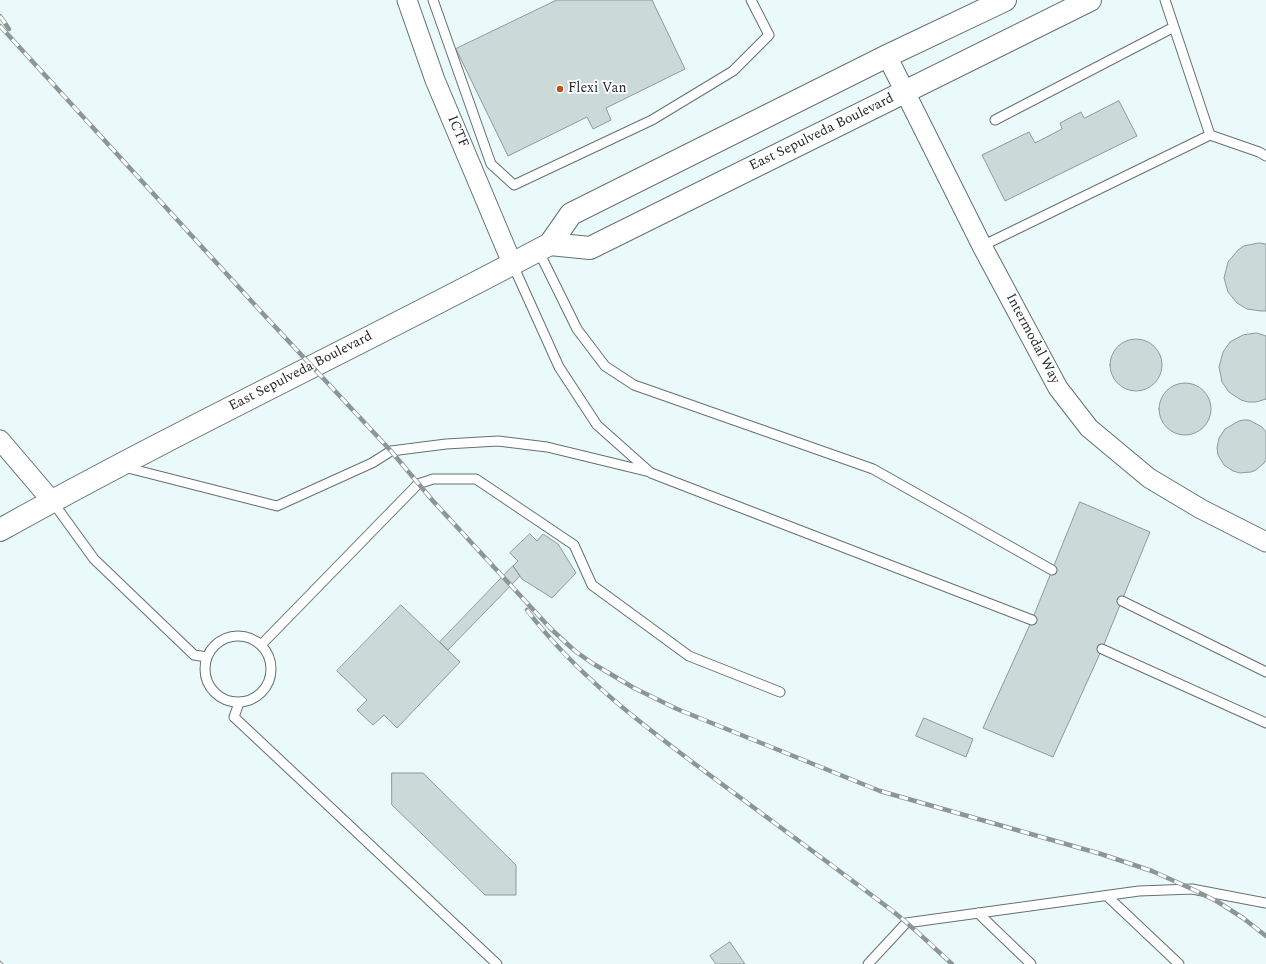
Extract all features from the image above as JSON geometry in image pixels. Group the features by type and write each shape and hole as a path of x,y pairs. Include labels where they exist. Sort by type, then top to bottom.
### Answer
{"main road":[{"name":"East Sepulveda Boulevard","path":"0,530 52,501 312,365 544,247 571,214 888,56 1005,0"},
{"name":"East Sepulveda Boulevard","path":"544,247 590,248 1090,0"}],"street":[{"name":"ICTF","path":"407,0 436,80 512,263"},
{"name":"Intermodal Way","path":"888,56 982,246 1058,388 1089,428 1149,478 1201,509 1266,542"},
{"path":"0,440 52,501"}],"lane":[{"path":"433,0 490,164 514,185 652,120 733,71 769,35 751,0"},
{"path":"1165,0 1210,135"},
{"path":"995,120 1174,27"},
{"path":"982,246 1210,135 1259,152 1266,156"},
{"path":"544,247 577,329 605,366 634,385 872,469 1052,570"},
{"path":"512,263 559,367 597,425 651,473"},
{"path":"119,466 277,506 372,462 390,451 446,444 498,441 547,447 651,473 1032,620"},
{"path":"261,645 418,484 433,479 476,479 574,545 592,585 689,656 780,692"},
{"path":"52,501 94,559 194,655 206,658"},
{"path":"1122,601 1266,672"},
{"path":"241,636 252,639 261,645 268,654 271,665 271,676 267,686 259,695 250,701 239,703 228,702 218,697 210,689 204,668 206,658 212,648 220,641 230,637 241,636"},
{"path":"1102,649 1266,723"},
{"path":"239,703 234,717 497,964"},
{"path":"868,964 906,923 1139,891 1192,889 1266,903"},
{"path":"1107,896 1179,964"},
{"path":"978,913 1031,964"}],"building":[{"name":"Flexi Van","path":"557,0 652,0 685,69 606,108 611,120 593,129 587,117 508,156 456,49"},
{"path":"1119,101 1137,136 1005,201 982,155 1029,132 1035,143 1062,129 1060,123 1081,112 1084,118"},
{"path":"1259,243 1266,244 1266,311 1247,309 1237,303 1228,292 1224,278 1228,262 1238,250 1244,246"},
{"path":"1257,333 1266,336 1266,399 1256,402 1248,402 1241,400 1229,392 1222,382 1219,367 1223,352 1230,342 1243,335"},
{"path":"1136,339 1146,341 1154,347 1160,355 1162,365 1160,375 1154,383 1146,389 1136,391 1126,389 1118,383 1112,375 1110,365 1112,355 1118,347 1126,341"},
{"path":"1180,383 1190,383 1204,390 1211,404 1211,414 1204,428 1190,435 1180,435 1170,431 1163,424 1159,414 1159,404 1163,394 1170,387"},
{"path":"1249,420 1262,427 1266,432 1266,460 1256,470 1240,473 1233,471 1224,465 1218,455 1217,448 1219,438 1225,429 1239,421"},
{"path":"1080,502 1150,532 1102,649 1053,757 983,728 1032,620"},
{"path":"530,534 537,541 543,534 558,544 576,573 552,598 522,579 513,566 518,561 510,553"},
{"path":"513,566 520,576 448,650 440,642"},
{"path":"401,605 460,662 397,728 384,715 373,725 357,710 367,700 337,671"},
{"path":"924,718 973,739 966,757 916,736"},
{"path":"392,773 423,773 516,865 516,895 485,895 392,805"},
{"path":"730,942 745,964 716,964 710,956"}],"railway":[{"path":"0,16 9,29"},
{"path":"0,26 266,317 391,451 433,501 551,629 575,651 634,688 677,709 880,791 1101,854 1152,871 1218,902 1243,918 1266,936"},
{"path":"527,610 547,634 590,679 637,719 686,758 895,913 952,964"}],"place":[{"name":"Flexi Van","path":"560,89"}]}
